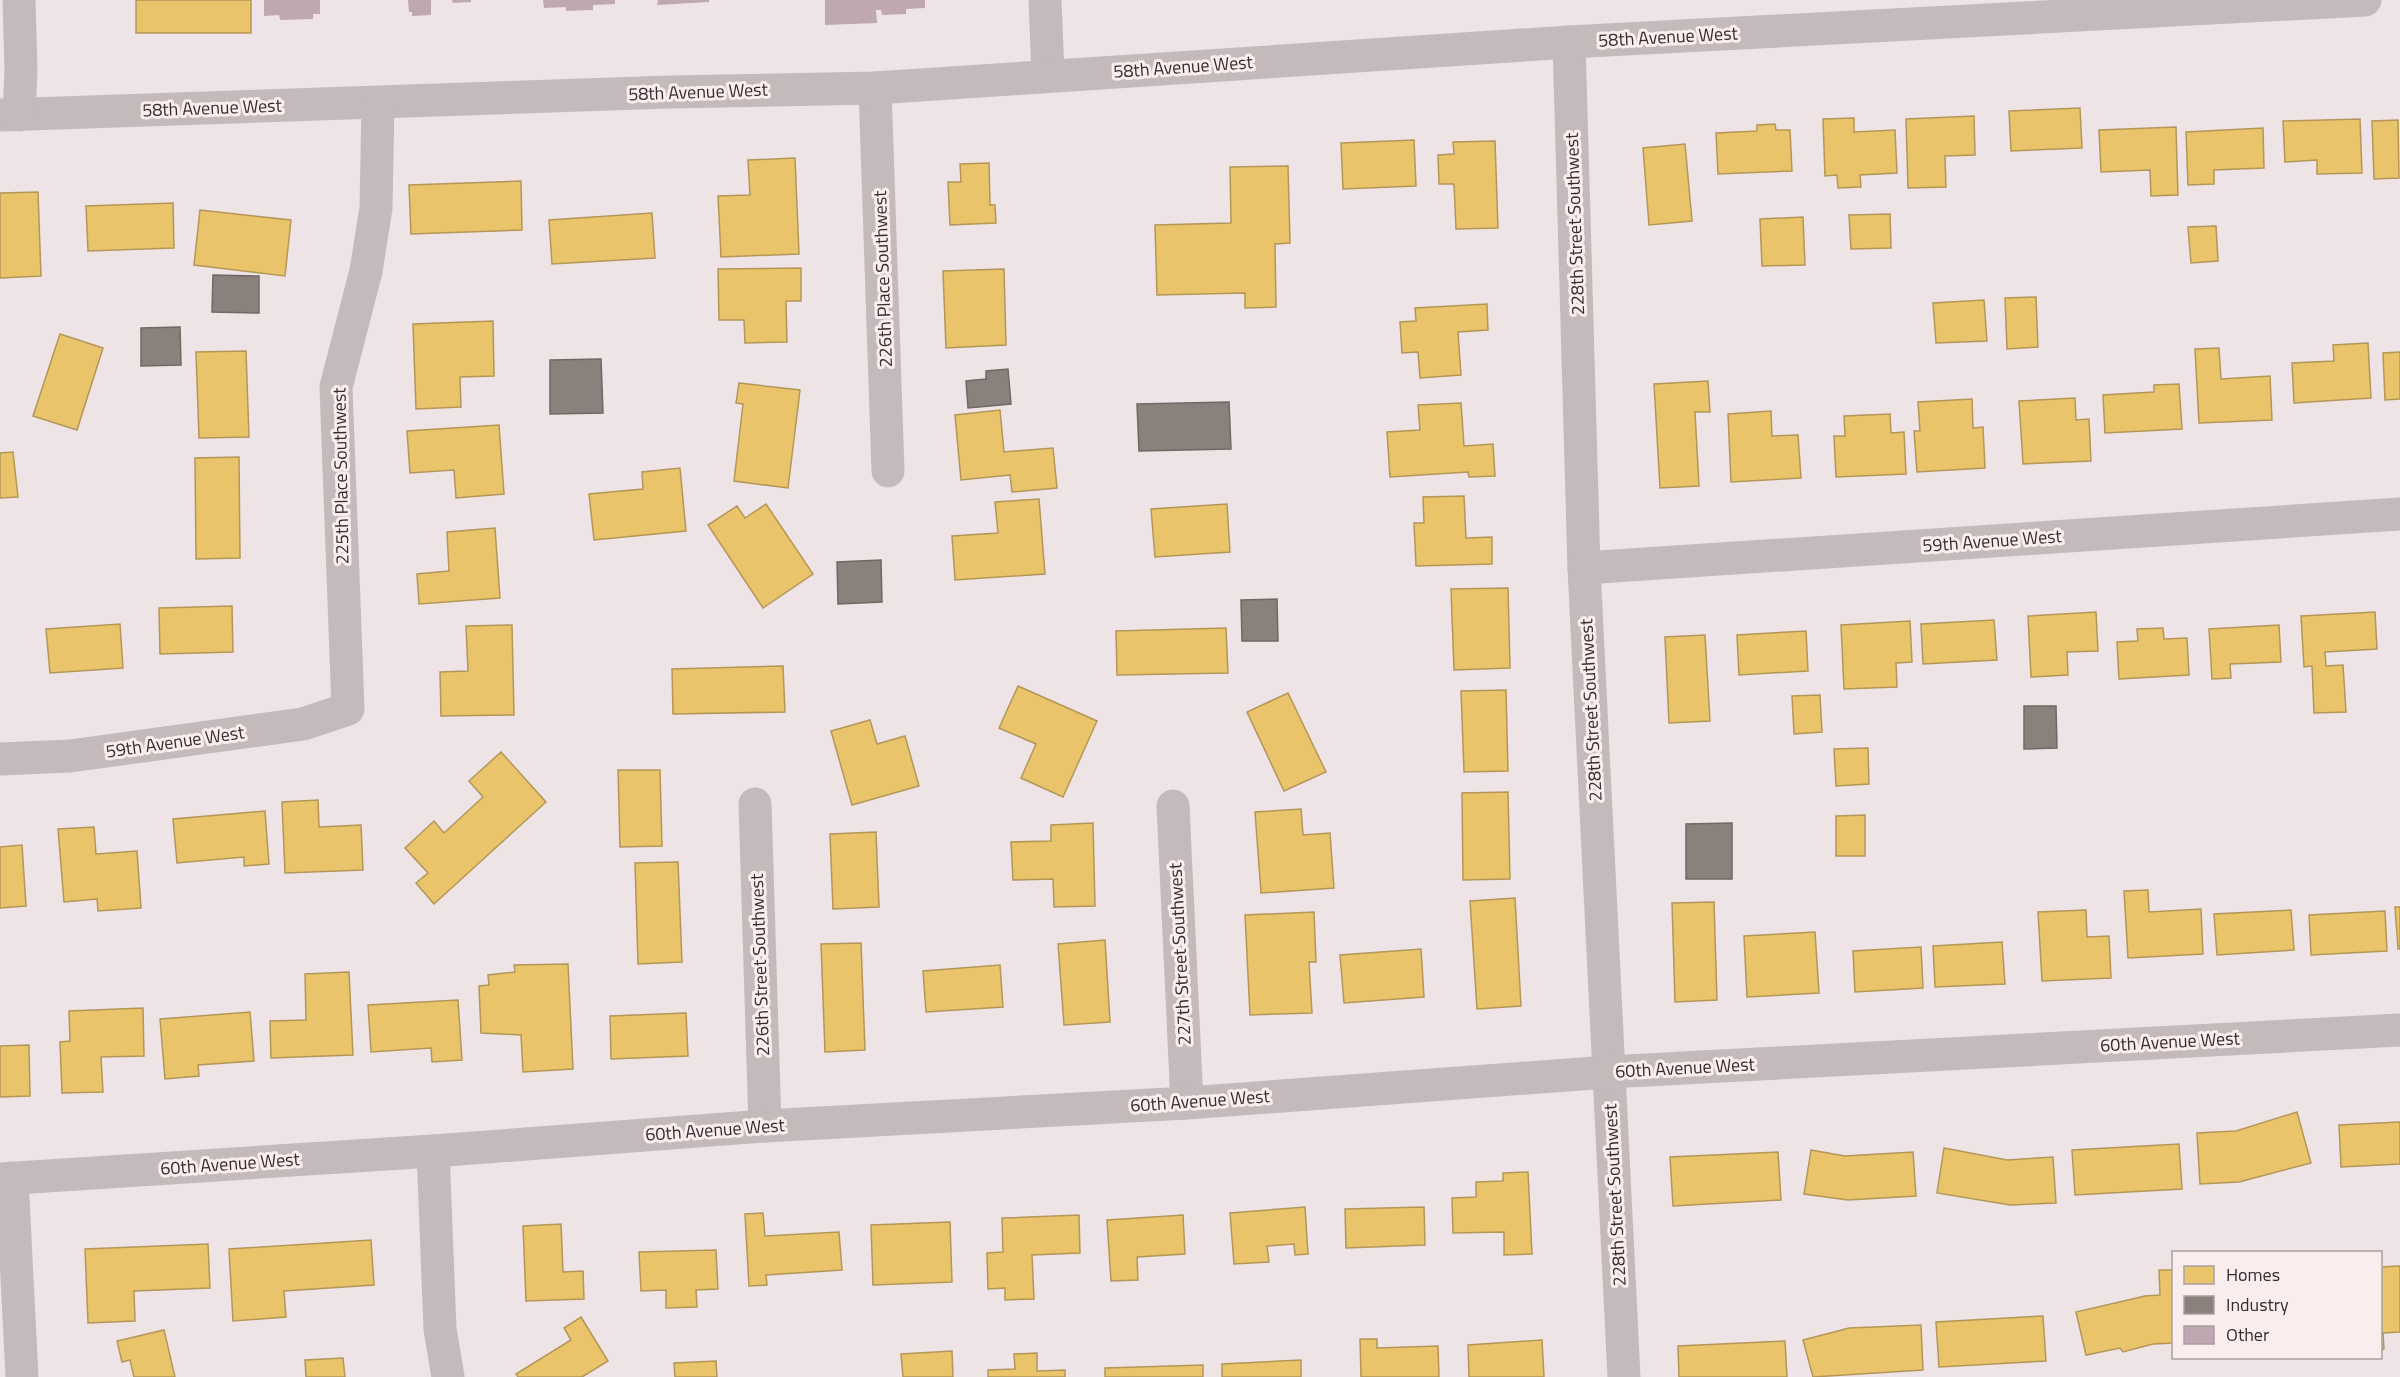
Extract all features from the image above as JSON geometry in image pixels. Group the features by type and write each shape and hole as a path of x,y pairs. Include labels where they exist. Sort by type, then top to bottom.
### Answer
{"street":[{"path":"10,115 21,71 20,0"},
{"path":"1045,0 1048,76"},
{"name":"58th Avenue West","path":"10,115 875,88 1569,42 2365,0"},
{"name":"228th Street Southwest","path":"1569,42 1584,567 1624,1377"},
{"name":"226th Place Southwest","path":"875,88 888,471"},
{"name":"225th Place Southwest","path":"348,709 336,387 366,271 376,208 378,103"},
{"name":"59th Avenue West","path":"1584,567 2400,514"},
{"name":"59th Avenue West","path":"0,759 70,756 303,724 348,709"},
{"name":"226th Street Southwest","path":"755,804 765,1126"},
{"name":"227th Street Southwest","path":"1173,806 1186,1103"},
{"name":"60th Avenue West","path":"6,1178 433,1151 765,1126 1186,1103 1608,1072 2400,1030"},
{"path":"433,1151 440,1329 448,1377"},
{"path":"6,1178 22,1377"}],"building: Homes":[{"path":"136,0 251,0 251,33 136,33"},
{"path":"2080,108 2082,148 2011,151 2009,111"},
{"path":"1974,116 1975,155 1945,156 1946,187 1908,188 1906,119"},
{"path":"1854,118 1854,132 1895,130 1897,173 1860,175 1861,187 1838,188 1837,175 1825,176 1823,119"},
{"path":"2360,119 2362,173 2317,174 2317,160 2285,162 2283,121"},
{"path":"2398,120 2399,178 2374,179 2372,121"},
{"path":"1775,124 1776,130 1790,130 1792,171 1718,174 1716,133 1757,131 1757,125"},
{"path":"2176,127 2178,195 2151,196 2150,170 2101,172 2099,130"},
{"path":"2263,128 2264,168 2214,170 2214,184 2188,185 2186,132"},
{"path":"1414,140 1416,186 1343,189 1341,143"},
{"path":"1495,141 1498,228 1456,229 1454,184 1439,184 1438,155 1454,154 1453,142"},
{"path":"1685,144 1692,221 1649,225 1643,148"},
{"path":"795,158 799,254 721,257 718,196 750,195 748,160"},
{"path":"989,163 990,205 995,205 996,223 950,225 948,182 961,182 960,164"},
{"path":"1288,166 1290,243 1275,244 1276,307 1245,308 1245,293 1157,295 1155,225 1231,223 1230,167"},
{"path":"521,181 522,230 411,234 409,185"},
{"path":"38,192 41,276 0,278 0,193"},
{"path":"173,203 174,248 88,251 86,206"},
{"path":"200,210 291,220 285,276 194,265"},
{"path":"652,213 655,258 552,264 549,220"},
{"path":"1890,214 1891,248 1851,249 1849,215"},
{"path":"1803,217 1805,265 1762,266 1760,219"},
{"path":"2216,226 2218,261 2191,263 2188,227"},
{"path":"801,268 801,301 786,301 787,342 745,343 744,320 719,320 718,269"},
{"path":"1004,269 1006,345 946,348 943,271"},
{"path":"2036,297 2038,347 2007,349 2005,298"},
{"path":"1984,300 1987,341 1936,343 1933,303"},
{"path":"1487,304 1488,330 1458,332 1461,375 1420,378 1418,352 1402,353 1400,322 1416,321 1415,308"},
{"path":"493,321 494,376 460,377 461,407 416,409 413,324"},
{"path":"60,334 103,348 77,430 33,416"},
{"path":"2368,343 2371,398 2294,403 2292,363 2334,361 2333,345"},
{"path":"2219,348 2221,379 2270,376 2272,420 2199,423 2195,349"},
{"path":"246,351 249,437 199,438 196,352"},
{"path":"2400,352 2400,399 2385,400 2383,353"},
{"path":"1708,381 1710,412 1695,412 1699,486 1660,488 1654,384"},
{"path":"739,383 800,390 788,488 734,481 743,404 736,403"},
{"path":"2179,384 2182,429 2105,433 2103,395 2154,392 2154,385"},
{"path":"2075,398 2076,420 2089,419 2091,461 2023,464 2019,401"},
{"path":"1972,399 1973,428 1983,427 1985,468 1917,472 1914,431 1920,431 1918,402"},
{"path":"1461,403 1464,446 1493,444 1495,476 1469,477 1468,472 1390,477 1387,432 1420,430 1418,405"},
{"path":"1000,410 1004,452 1053,448 1057,488 1012,492 1010,475 961,480 955,415"},
{"path":"1771,411 1772,436 1798,435 1801,478 1731,482 1728,414"},
{"path":"1890,414 1891,433 1904,432 1906,474 1836,477 1834,436 1845,436 1844,416"},
{"path":"499,425 504,494 456,498 454,470 410,473 407,431"},
{"path":"13,452 18,497 0,498 0,453"},
{"path":"239,457 240,558 196,559 195,458"},
{"path":"680,468 686,531 594,540 589,494 643,489 642,472"},
{"path":"1464,496 1466,538 1492,537 1492,564 1416,566 1414,523 1424,523 1423,497"},
{"path":"1039,499 1045,574 955,580 952,536 998,533 995,502"},
{"path":"766,504 813,574 763,608 708,525 737,506 745,518"},
{"path":"1227,504 1230,552 1155,557 1151,509"},
{"path":"495,528 500,598 419,604 417,574 449,571 447,532"},
{"path":"1508,588 1510,668 1454,670 1451,589"},
{"path":"232,606 233,652 160,654 159,608"},
{"path":"2096,612 2098,651 2067,652 2068,675 2031,677 2028,616"},
{"path":"2375,612 2377,649 2325,652 2326,666 2343,665 2346,712 2314,713 2312,666 2304,667 2301,616"},
{"path":"1994,620 1997,660 1923,664 1921,624"},
{"path":"1910,621 1912,662 1896,663 1897,687 1844,689 1841,625"},
{"path":"120,624 123,668 50,673 46,629"},
{"path":"512,625 514,715 441,716 440,672 468,671 466,626"},
{"path":"2279,625 2281,662 2230,664 2231,678 2212,679 2209,629"},
{"path":"1226,628 1228,673 1117,675 1116,631"},
{"path":"2163,628 2164,639 2187,638 2189,675 2119,679 2117,642 2138,641 2137,629"},
{"path":"1806,631 1808,671 1739,675 1737,635"},
{"path":"1705,635 1710,721 1669,723 1665,637"},
{"path":"783,666 785,712 673,714 672,669"},
{"path":"1018,686 1097,721 1063,797 1021,778 1036,744 999,728"},
{"path":"1506,690 1508,771 1464,772 1461,691"},
{"path":"1288,693 1326,772 1284,791 1247,712"},
{"path":"1820,695 1822,732 1794,734 1792,696"},
{"path":"870,720 877,744 905,736 919,786 852,805 831,731"},
{"path":"1868,748 1869,784 1836,786 1834,749"},
{"path":"501,752 546,802 434,904 416,883 428,873 405,848 434,821 444,833 483,797 469,781"},
{"path":"618,770 660,770 662,846 620,847"},
{"path":"1508,792 1510,879 1463,880 1462,793"},
{"path":"318,800 319,827 361,825 363,870 285,873 282,802"},
{"path":"1301,809 1303,835 1330,833 1334,888 1261,893 1255,812"},
{"path":"265,811 269,864 244,866 244,857 177,863 173,819"},
{"path":"1865,815 1865,856 1836,856 1836,816"},
{"path":"1093,823 1095,906 1054,907 1053,879 1013,880 1011,842 1051,841 1051,825"},
{"path":"94,827 96,854 137,851 141,908 98,911 97,899 64,902 58,829"},
{"path":"876,832 879,907 833,909 830,834"},
{"path":"22,845 26,906 0,908 0,847"},
{"path":"678,862 682,962 638,964 635,863"},
{"path":"2148,890 2149,912 2201,909 2203,954 2128,958 2124,891"},
{"path":"1515,898 1521,1006 1477,1009 1470,901"},
{"path":"1714,902 1717,1000 1675,1002 1672,903"},
{"path":"2395,907 2400,907 2400,949 2398,949"},
{"path":"2086,910 2087,937 2109,936 2111,978 2042,981 2038,912"},
{"path":"2291,910 2294,950 2217,955 2214,914"},
{"path":"2385,911 2387,951 2311,955 2309,915"},
{"path":"1314,912 1316,962 1309,962 1312,1013 1250,1015 1245,915"},
{"path":"1815,932 1819,993 1747,997 1744,936"},
{"path":"1105,940 1110,1022 1064,1025 1058,944"},
{"path":"2002,942 2005,984 1935,987 1933,946"},
{"path":"861,943 865,1050 825,1052 821,944"},
{"path":"1921,947 1923,988 1855,992 1853,951"},
{"path":"1421,949 1424,997 1344,1003 1340,955"},
{"path":"568,964 573,1069 523,1072 521,1035 481,1033 479,986 489,985 488,975 515,972 514,965"},
{"path":"1000,965 1003,1007 926,1012 923,971"},
{"path":"349,972 353,1055 271,1058 270,1021 306,1020 305,974"},
{"path":"458,1000 462,1060 432,1062 431,1048 371,1052 368,1005"},
{"path":"143,1008 144,1056 101,1057 103,1092 62,1093 60,1042 70,1041 69,1011"},
{"path":"250,1012 254,1061 198,1065 199,1076 165,1079 160,1019"},
{"path":"686,1013 688,1056 611,1059 610,1016"},
{"path":"29,1045 30,1096 0,1097 0,1046"},
{"path":"2297,1112 2311,1163 2239,1182 2200,1184 2197,1133 2236,1131"},
{"path":"2400,1122 2400,1164 2341,1167 2339,1125"},
{"path":"2179,1144 2182,1189 2075,1195 2072,1150"},
{"path":"1944,1148 2007,1160 2053,1157 2056,1203 2010,1205 1937,1193"},
{"path":"1811,1150 1845,1156 1913,1152 1916,1196 1848,1200 1804,1194"},
{"path":"1778,1152 1781,1200 1673,1206 1670,1157"},
{"path":"1528,1172 1532,1254 1504,1255 1504,1232 1453,1233 1452,1198 1476,1197 1476,1182 1503,1181 1503,1173"},
{"path":"1305,1207 1308,1254 1295,1255 1294,1244 1267,1246 1269,1262 1234,1264 1230,1213"},
{"path":"1424,1207 1425,1245 1346,1248 1345,1209"},
{"path":"763,1213 765,1236 839,1232 842,1270 766,1275 767,1285 749,1286 745,1214"},
{"path":"1079,1215 1080,1253 1032,1255 1034,1299 1005,1300 1005,1288 988,1289 987,1253 1003,1252 1002,1218"},
{"path":"1183,1215 1185,1254 1137,1257 1138,1280 1111,1281 1107,1220"},
{"path":"950,1222 952,1282 873,1285 871,1225"},
{"path":"561,1224 563,1272 583,1271 584,1299 526,1301 523,1226"},
{"path":"371,1240 374,1285 284,1291 286,1317 233,1321 229,1249"},
{"path":"208,1244 210,1288 134,1291 135,1321 88,1323 85,1249"},
{"path":"716,1250 718,1289 696,1290 697,1307 666,1308 666,1290 641,1291 639,1252"},
{"path":"2400,1266 2400,1332 2383,1333 2384,1349 2382,1350 2382,1267"},
{"path":"2159,1270 2172,1270 2172,1343 2153,1344 2123,1352 2120,1348 2086,1355 2076,1312 2145,1296 2160,1295"},
{"path":"2043,1316 2046,1361 1939,1367 1936,1322"},
{"path":"581,1317 608,1361 582,1377 518,1377 516,1374 571,1340 564,1328"},
{"path":"1921,1325 1923,1370 1813,1377 1803,1340 1849,1328"},
{"path":"164,1330 175,1377 134,1377 130,1360 122,1362 117,1341"},
{"path":"1360,1339 1377,1339 1377,1348 1438,1346 1439,1377 1361,1377"},
{"path":"1542,1340 1544,1377 1469,1377 1468,1345"},
{"path":"1785,1341 1787,1377 1679,1377 1678,1346"},
{"path":"952,1351 953,1377 903,1377 901,1354"},
{"path":"1037,1353 1037,1371 1065,1370 1065,1377 988,1377 988,1370 1015,1369 1014,1354"},
{"path":"343,1358 345,1377 306,1377 305,1360"},
{"path":"1301,1360 1301,1377 1222,1377 1222,1364"},
{"path":"716,1361 717,1377 675,1377 674,1363"},
{"path":"1203,1365 1203,1377 1105,1377 1105,1368"}],"building: Industry":[{"path":"213,275 259,276 259,313 212,312"},
{"path":"180,327 181,365 141,366 141,328"},
{"path":"601,359 603,413 550,414 550,360"},
{"path":"1008,369 1011,404 968,408 966,381 986,379 986,371"},
{"path":"1229,402 1231,449 1139,451 1137,404"},
{"path":"881,560 882,602 838,604 837,562"},
{"path":"1277,599 1278,641 1242,641 1241,600"},
{"path":"2024,706 2056,706 2057,748 2024,749"},
{"path":"1732,823 1732,879 1686,879 1686,824"}],"building: Other":[{"path":"264,0 320,0 320,14 313,14 313,19 280,20 279,15 264,16"},
{"path":"408,0 431,0 431,15 412,16 412,12 409,12"},
{"path":"452,0 471,0 471,2 453,3"},
{"path":"543,0 615,0 615,4 593,5 593,10 566,11 566,7 544,8"},
{"path":"658,0 709,0 709,2 657,5"},
{"path":"825,0 925,0 925,8 906,9 906,14 882,15 881,10 876,10 877,23 825,25"}]}
